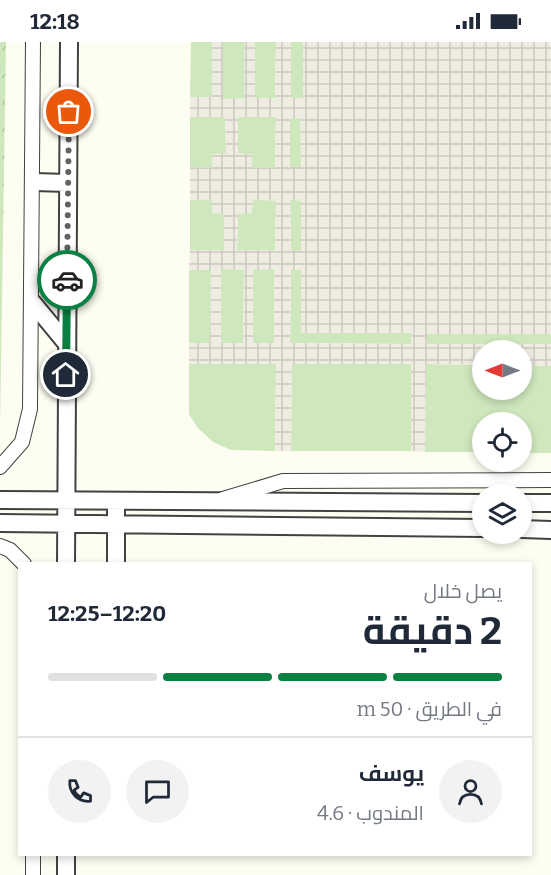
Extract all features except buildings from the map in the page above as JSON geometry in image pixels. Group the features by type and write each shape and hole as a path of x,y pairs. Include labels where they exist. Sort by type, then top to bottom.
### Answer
{"street":[{"path":"0,467 22,442 29,421 33,303 33,42"},
{"path":"66,562 69,42"},
{"path":"34,182 68,183"},
{"path":"33,303 66,343"},
{"path":"210,503 283,481 551,480"},
{"path":"0,500 472,503"},
{"path":"116,501 116,562"},
{"path":"532,503 551,503"},
{"path":"0,523 472,528"},
{"path":"532,529 551,530"},
{"path":"0,546 10,550 22,562"},
{"path":"33,856 33,875"},
{"path":"66,856 66,875"}],"green space":[{"path":"0,42 6,42 0,428"},
{"path":"191,42 212,42 212,97 190,97"},
{"path":"223,42 244,42 244,99 222,99"},
{"path":"255,42 276,42 275,98 255,98"},
{"path":"291,42 303,42 303,98 291,98"},
{"path":"190,117 225,117 226,154 212,168 190,167"},
{"path":"238,117 276,117 275,169 252,168 238,153"},
{"path":"290,118 301,118 301,167 290,167"},
{"path":"190,200 212,200 224,213 224,250 190,250"},
{"path":"252,200 276,200 275,250 237,250 238,213"},
{"path":"290,200 301,200 301,251 291,251"},
{"path":"221,269 244,269 243,343 221,343"},
{"path":"253,269 274,269 274,343 253,343"},
{"path":"189,270 211,270 210,344 189,343"},
{"path":"291,270 301,270 301,332 411,333 411,344 290,343"},
{"path":"427,333 551,334 551,344 532,344 532,340 472,340 472,344 427,344"},
{"path":"189,364 276,364 275,451 231,450 213,442 197,427 189,414"},
{"path":"292,364 411,364 411,451 291,451"},
{"path":"426,364 472,365 472,400 532,400 532,365 551,366 551,453 532,453 532,412 472,412 472,452 425,452"}],"shaded area":[{"path":"212,42 223,42 223,99 244,98 244,42 255,42 255,98 275,98 276,42 291,42 291,98 303,98 303,42 551,42 551,334 427,334 427,344 472,344 472,365 426,364 425,452 411,451 411,364 292,364 291,451 275,451 276,364 189,364 189,343 210,343 211,270 189,270 190,250 224,250 224,214 212,213 212,200 190,200 190,167 212,168 212,154 226,153 225,117 190,117 190,97 212,97","holes":["238,117 276,117 275,168 252,168 252,154 238,153","300,118 301,167 290,167 290,119","253,200 276,201 275,250 237,250 238,214 252,213","290,200 301,201 301,251 291,250","221,269 244,270 243,343 221,343","274,269 274,343 253,343 253,270","291,270 301,270 301,333 411,333 411,344 290,343"]},
{"path":"532,344 551,344 551,366 532,365"}],"way so far":[{"path":"67,280 69,112"}],"route":[{"path":"66,375 67,280"}]}
